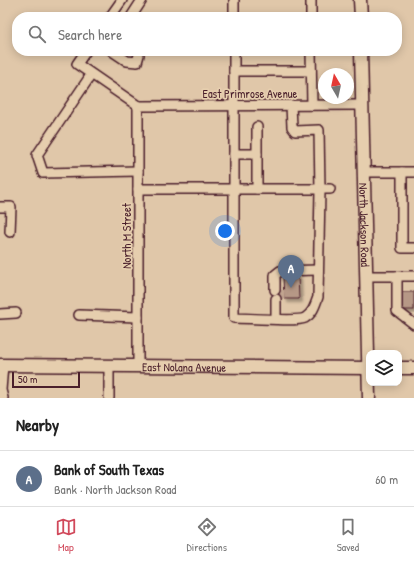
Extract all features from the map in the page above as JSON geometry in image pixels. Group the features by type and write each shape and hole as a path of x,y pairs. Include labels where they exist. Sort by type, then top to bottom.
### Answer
{"main road":[{"path":"360,0 361,12"},
{"name":"North Jackson Road","path":"361,56 368,350"},
{"name":"East Nolana Avenue","path":"2,365 366,368"},
{"path":"402,368 414,368"},
{"name":"North Jackson Road","path":"369,386 369,398"}],"street":[{"path":"114,12 122,0"},
{"path":"136,12 142,0"},
{"path":"234,0 234,12"},
{"path":"311,0 311,12"},
{"path":"83,56 77,64 138,106"},
{"path":"120,56 127,61 137,62 139,56"},
{"path":"234,56 234,318 287,320 304,318 313,310 318,297 320,190 319,130 295,131 292,127 291,105"},
{"path":"311,56 312,105"},
{"path":"234,71 311,70"},
{"path":"92,74 37,155 43,173 138,171"},
{"name":"East Primrose Avenue","path":"138,106 362,105"},
{"name":"North M Street","path":"138,106 138,367"},
{"path":"256,127 257,190"},
{"path":"234,154 257,154"},
{"path":"364,172 414,172"},
{"path":"402,172 402,248 414,248"},
{"path":"138,189 330,190"},
{"path":"0,207 11,207 10,232"},
{"path":"276,319 275,275 280,271 318,270"},
{"path":"366,276 414,276"},
{"path":"397,276 397,311 414,324"},
{"path":"0,314 16,314"},
{"path":"79,316 138,317"},
{"path":"2,365 1,390 3,398"},
{"path":"109,366 109,398"}],"building":[{"path":"298,276 299,299 284,299 283,277"},
{"path":"401,292 414,292 414,310 401,310"}],"tunnel":[{"path":"280,290 280,299"}],"place":[{"name":"Bank of South Texas","path":"291,288"}]}
